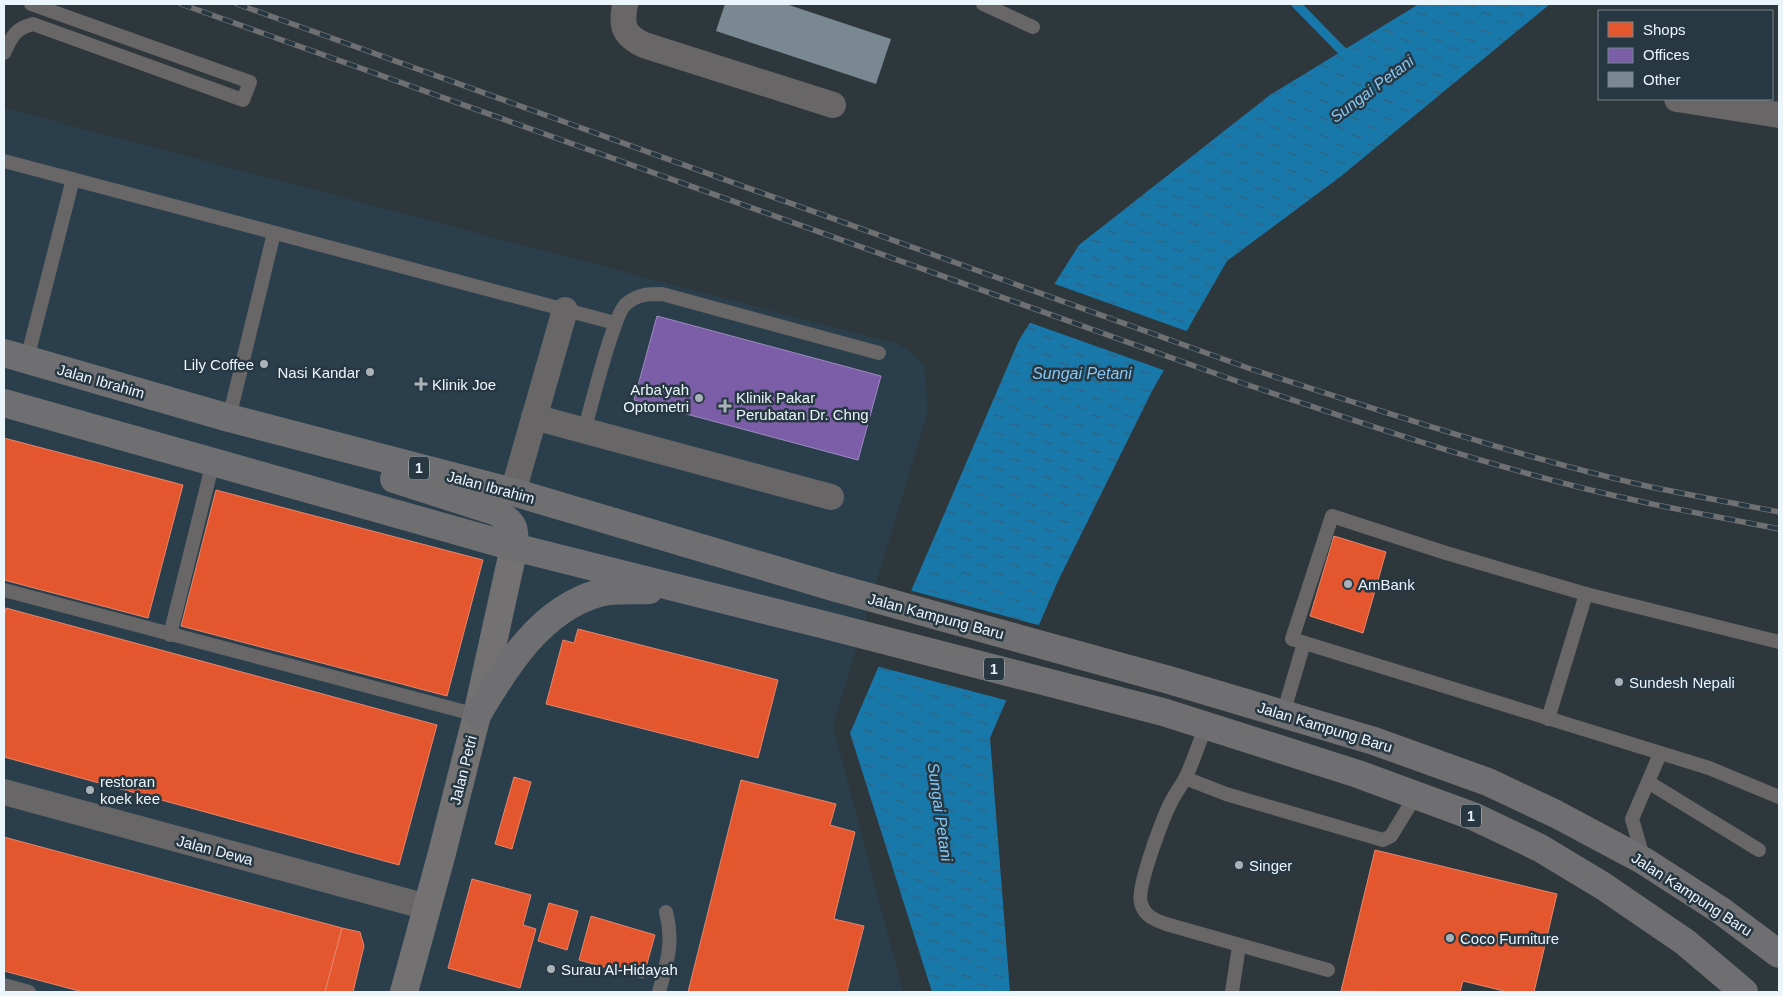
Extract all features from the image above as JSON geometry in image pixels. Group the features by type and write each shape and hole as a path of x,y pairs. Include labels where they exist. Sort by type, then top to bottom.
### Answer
{"main road":[{"name":"Jalan Ibrahim","path":"15,356 229,418 513,492 833,587"},
{"name":"1","path":"4,403 514,547 1163,712 1416,795 1474,817 1540,848 1595,881 1685,942 1744,992"},
{"path":"311,440 381,475 497,512 509,521 515,531 514,547"},
{"name":"Jalan Petri","path":"404,992 477,715 514,547"},
{"name":"Jalan Kampung Baru","path":"833,587 1169,680 1374,742 1488,782 1556,814 1644,861 1720,910 1779,954"},
{"path":"477,715 499,677 532,636 552,616 573,603 601,592 681,589"}],"street":[{"path":"625,4 622,17 625,29 634,40 644,45 833,105"},
{"path":"1682,100 1779,115"},
{"path":"513,492 565,310"},
{"path":"534,417 831,497"},
{"name":"Jalan Dewa","path":"4,792 427,907"}],"lane":[{"path":"4,53 13,34 22,27 33,24 243,100 250,82 31,4"},
{"path":"983,4 1034,27"},
{"path":"4,161 615,323"},
{"path":"15,356 73,179"},
{"path":"229,418 274,232"},
{"path":"584,431 615,323 625,304 642,294 662,294 879,353"},
{"path":"170,635 213,462"},
{"path":"1779,642 1586,594 1332,516 1292,639 1709,768 1779,797"},
{"path":"4,590 477,715"},
{"path":"1548,719 1586,594"},
{"path":"1283,714 1304,643"},
{"path":"1206,726 1185,778 1170,802 1157,837 1139,894 1145,912 1152,918 1166,924 1328,970"},
{"path":"1644,861 1632,819 1660,754"},
{"path":"1185,778 1226,794 1384,840 1392,836 1416,795"},
{"path":"1648,782 1759,850"},
{"path":"659,992 668,960 671,936 666,912"},
{"path":"1232,992 1240,946"},
{"path":"4,985 29,992"}],"shaded area":[{"path":"4,108 901,345 924,364 928,411 833,726 903,992 4,992"}],"water":[{"name":"Sungai Petani","path":"1419,4 1550,4 1340,177 1227,261 1152,391 1058,581 990,738 1010,992 932,992 850,733 1019,340 1079,245 1270,95"}],"pier":[{"path":"1052,283 1189,332 1166,371 1028,322"},
{"path":"909,590 1042,626 1009,701 876,666"}],"building: Shops":[{"path":"4,438 183,485 148,618 4,580"},
{"path":"216,490 483,560 447,696 181,626"},
{"name":"AmBank","path":"1334,536 1386,552 1363,633 1310,616"},
{"path":"6,608 437,725 399,865 4,757 4,616"},
{"path":"578,629 778,680 758,758 546,704 563,640 574,643"},
{"path":"514,777 531,782 512,849 495,844"},
{"path":"741,780 836,804 830,825 855,832 834,919 864,926 847,992 688,992"},
{"path":"4,837 342,928 325,992 83,992 4,971"},
{"name":"Coco Furniture","path":"1375,850 1557,894 1534,992 1508,992 1463,981 1460,992 1341,991"},
{"path":"472,879 531,895 523,925 536,929 520,988 448,968"},
{"path":"549,903 578,911 567,950 538,941"},
{"path":"591,916 655,935 643,978 579,960"},
{"path":"342,928 360,932 364,946 353,992 325,992"}],"building: Offices":[{"path":"657,316 881,376 858,460 634,400"}],"building: Other":[{"path":"725,4 786,4 891,39 876,84 716,31"}],"waterway":[{"path":"1296,4 1350,59"}],"railway":[{"path":"181,4 1242,383 1436,447 1535,476 1584,488 1652,504 1779,529"},
{"path":"237,4 1248,368 1444,431 1543,460 1642,485 1779,512"}],"place":[{"name":"Lily Coffee","path":"264,364"},
{"name":"Nasi Kandar","path":"370,372"},
{"name":"Klinik Joe","path":"421,384"},
{"name":"Arba'yah Optometri","path":"699,398"},
{"name":"Klinik Pakar Perubatan Dr. Chng","path":"725,406"},
{"name":"AmBank","path":"1348,584"},
{"name":"Sundesh Nepali","path":"1619,682"},
{"name":"restoran koek kee","path":"90,790"},
{"name":"Singer","path":"1239,865"},
{"name":"Coco Furniture","path":"1450,938"},
{"name":"Surau Al-Hidayah","path":"551,969"}]}
